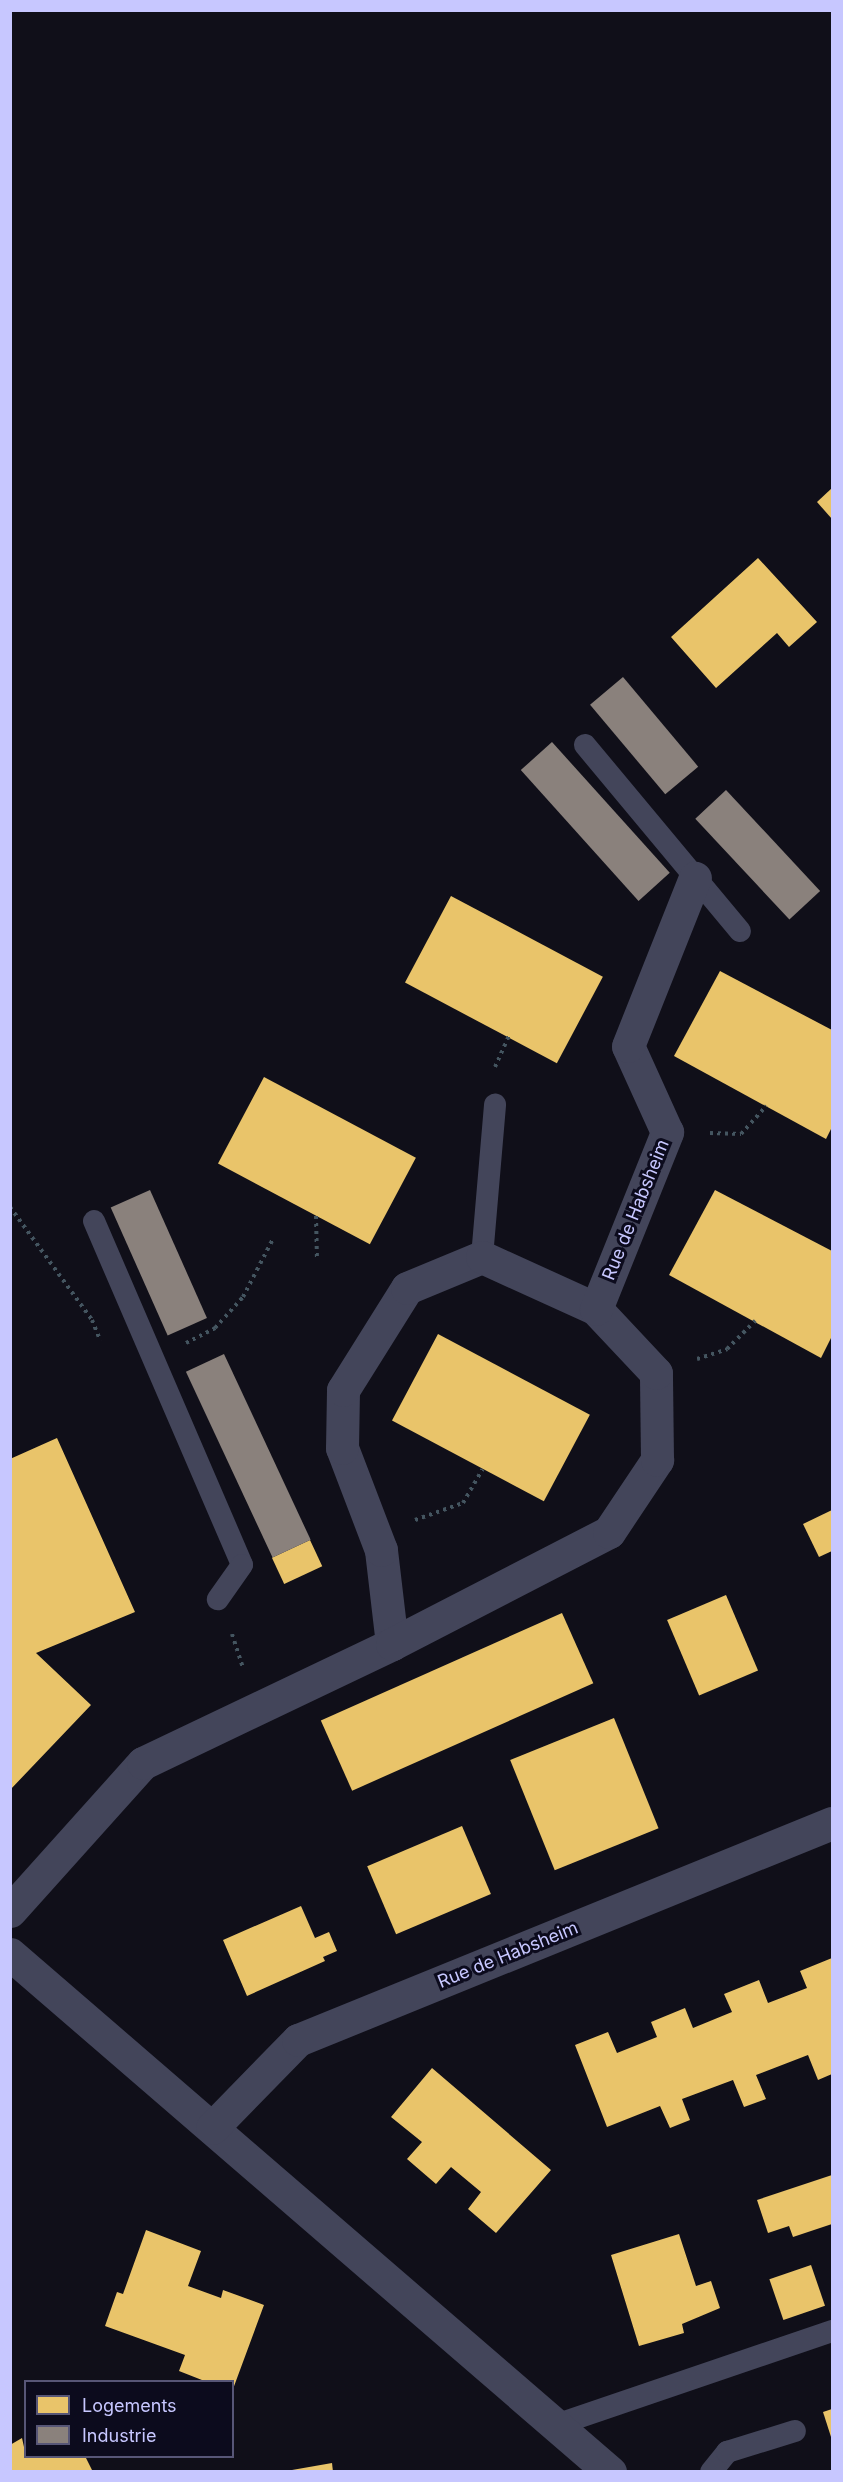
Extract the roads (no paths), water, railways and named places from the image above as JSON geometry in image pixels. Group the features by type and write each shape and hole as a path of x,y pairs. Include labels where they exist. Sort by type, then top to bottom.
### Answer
{"street":[{"name":"Rue de Habsheim","path":"596,1309 667,1132 628,1046 695,878"},
{"path":"10,1911 142,1763 392,1644 609,1533 657,1460 656,1373 596,1309 482,1257 407,1288 343,1390 342,1448 381,1550 392,1644"},
{"name":"Rue de Habsheim","path":"212,2128 298,2040 832,1823"},
{"path":"10,1954 610,2472"}],"lane":[{"path":"585,745 740,931"},
{"path":"482,1257 495,1105"},
{"path":"94,1221 242,1565 218,1599"},
{"path":"556,2425 832,2331"},
{"path":"711,2472 727,2452 795,2431"}]}
